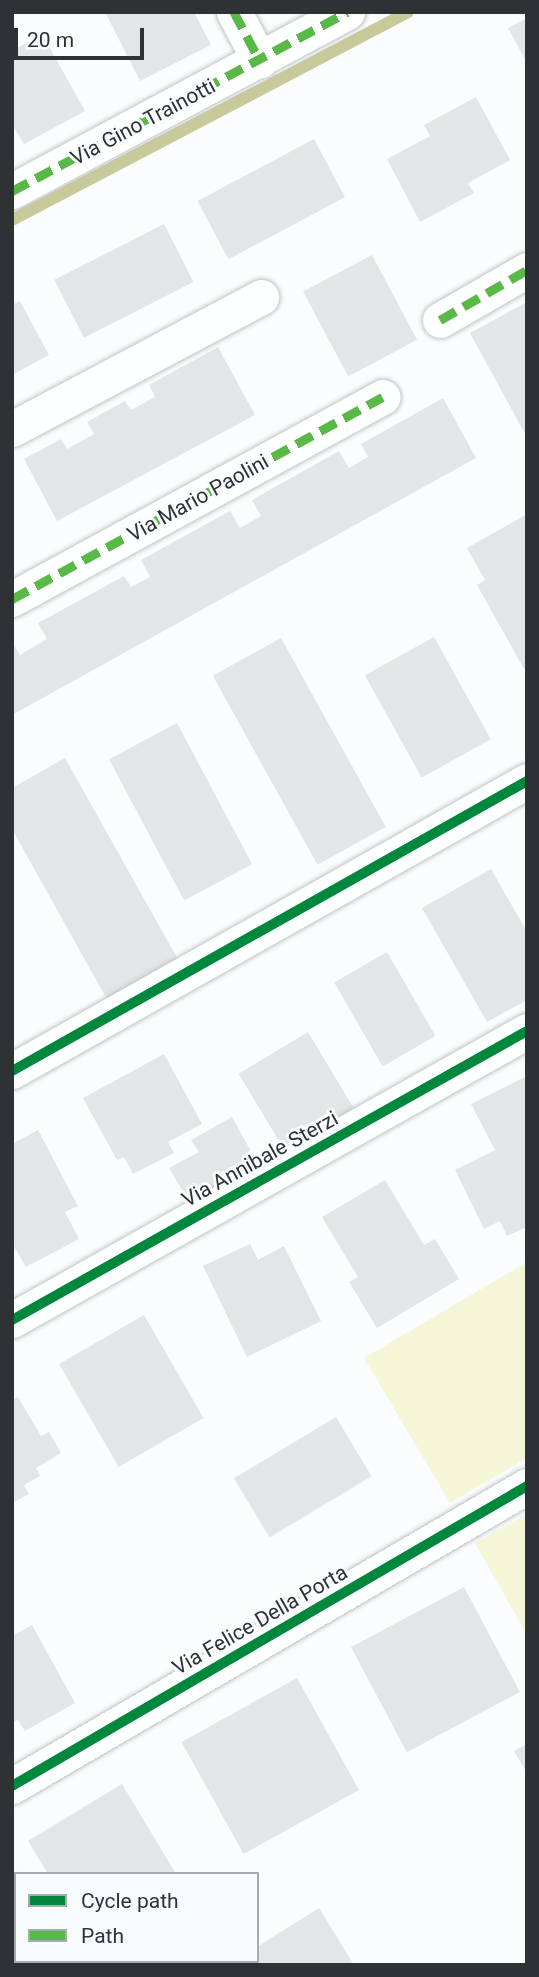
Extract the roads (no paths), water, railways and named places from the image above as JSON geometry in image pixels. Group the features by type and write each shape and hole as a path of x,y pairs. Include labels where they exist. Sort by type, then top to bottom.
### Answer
{"street":[{"path":"233,12 260,61"},
{"name":"Via Gino Trainotti","path":"12,191 260,61 347,12"},
{"path":"440,320 527,270"},
{"path":"12,429 261,297"},
{"name":"Via Mario Paolini","path":"12,599 383,397"},
{"path":"12,1071 527,781"},
{"name":"Via Annibale Sterzi","path":"12,1320 527,1031"},
{"name":"Via Felice Della Porta","path":"12,1786 527,1486"}],"waterway":[{"path":"12,220 408,12"}]}
